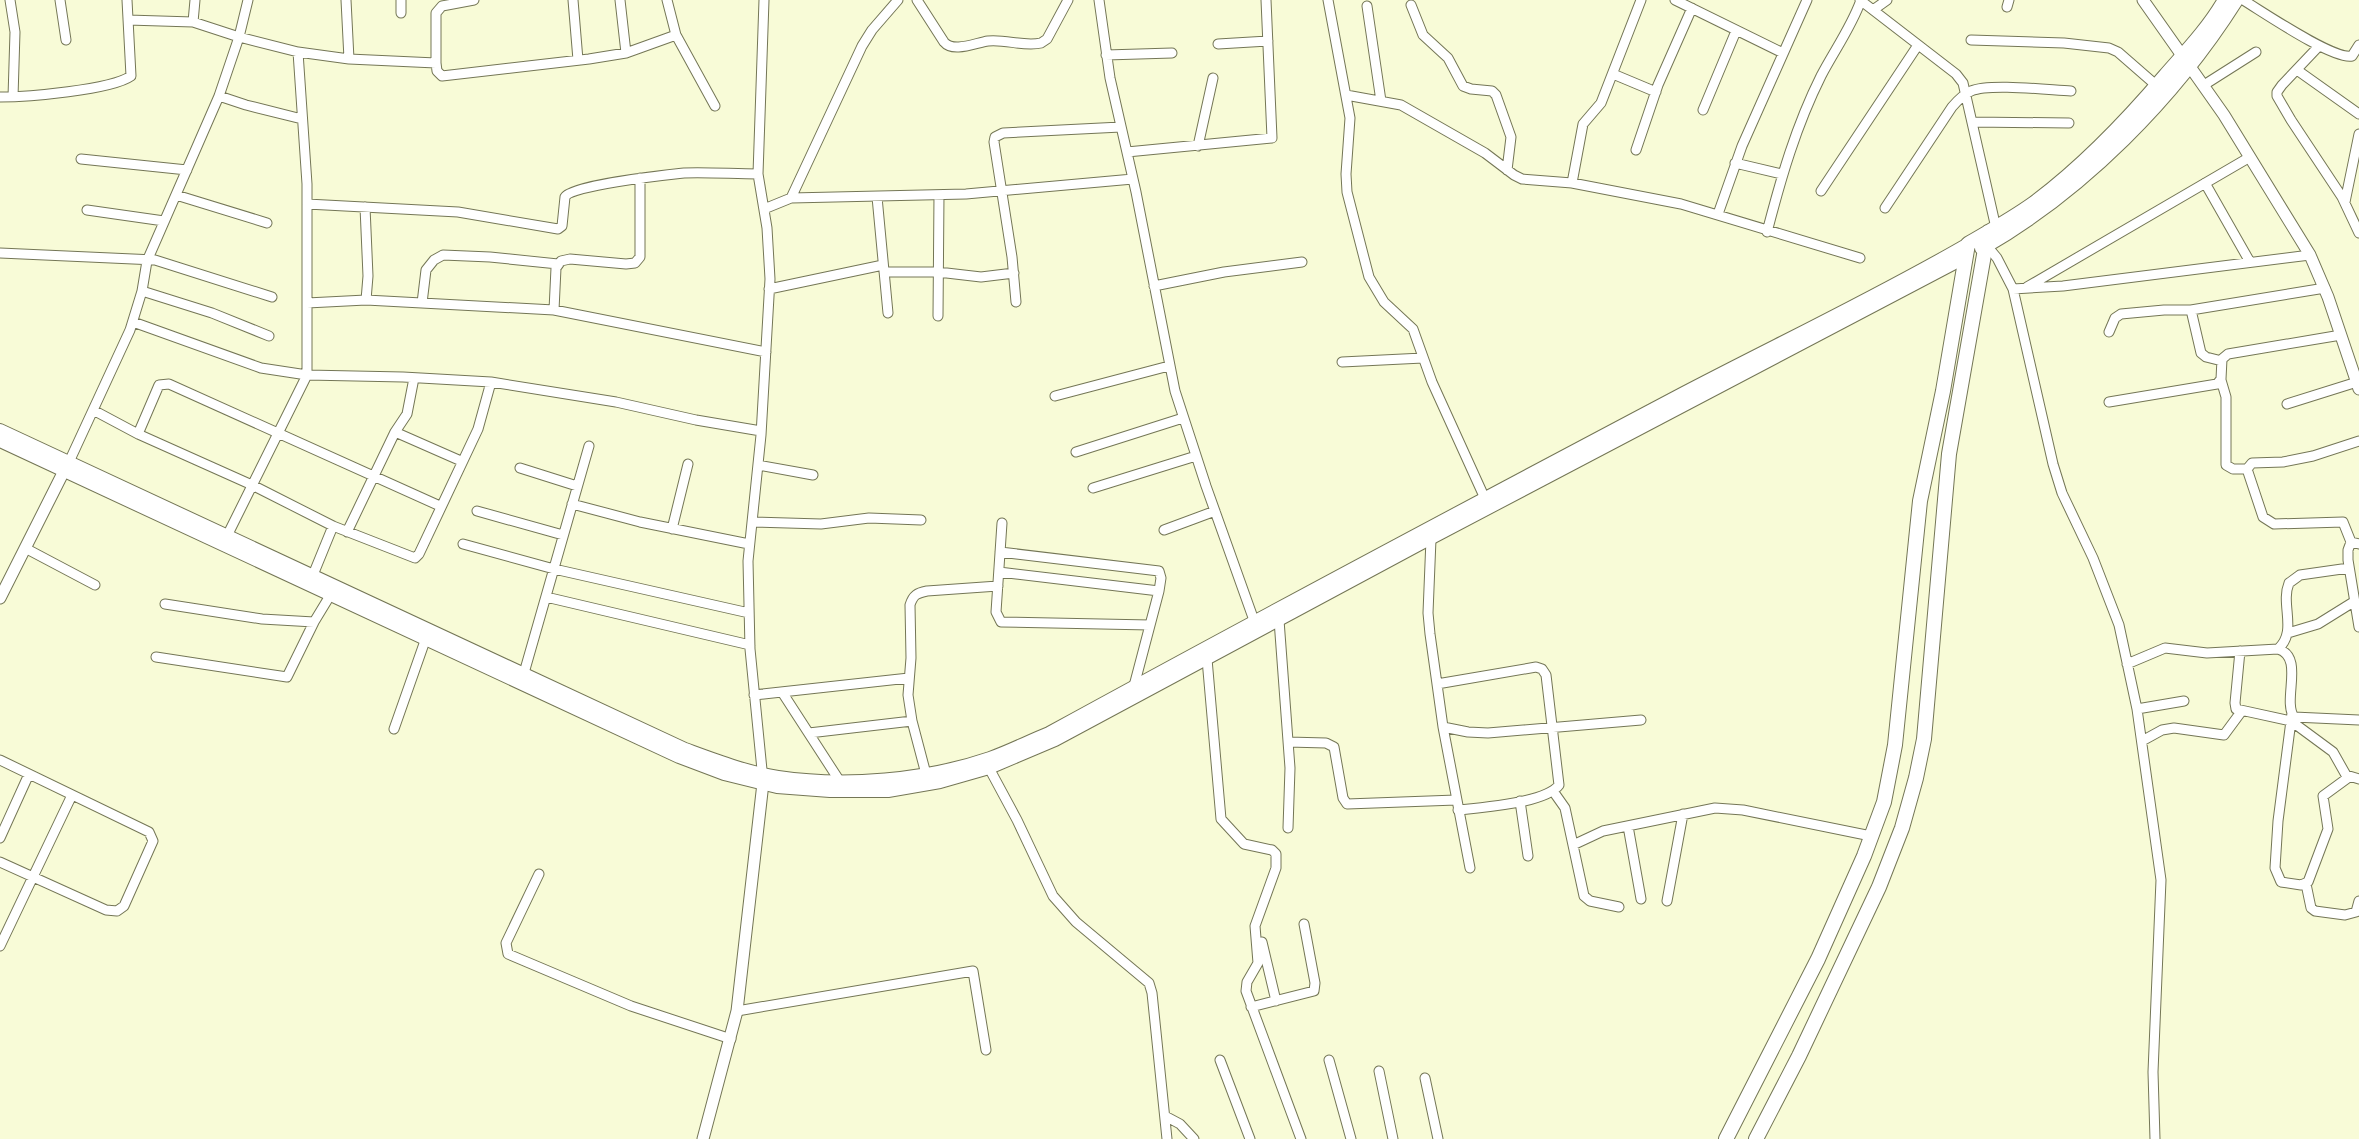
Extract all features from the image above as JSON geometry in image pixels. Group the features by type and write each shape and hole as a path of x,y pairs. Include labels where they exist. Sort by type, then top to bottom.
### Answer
{"highway":[{"path":"1726,1139 1818,959 1884,802 1895,745 1920,501 1943,391 1967,251 2032,205 2070,175 2124,124 2157,86 2187,60 2225,0"},
{"path":"1990,235 2037,214 2078,181 2132,130 2236,0"},
{"path":"1756,1139 1799,1056 1879,888 1902,828 1916,778 1924,739 1949,454 1990,235"}],"main road":[{"path":"0,430 66,467 331,594 679,757 724,774 762,778 778,777 839,780 886,780 926,774 990,758 1048,732 1134,686 1257,626 1967,251"},
{"path":"0,440 227,536 685,748 762,778 777,787 830,791 888,791 940,782 989,768 1054,740 1207,659 1257,626 1279,620 1431,539 1488,503"}],"street":[{"path":"10,0 15,32 13,97"},
{"path":"60,0 66,40"},
{"path":"0,97 59,93 126,80 131,76 132,72 127,0"},
{"path":"193,22 195,0"},
{"path":"0,598 66,467 133,322 142,291 147,261 219,96 239,37 248,0"},
{"path":"346,0 349,59"},
{"path":"401,0 401,13"},
{"path":"474,0 453,1 440,7 436,13 436,64 439,74 445,77 626,53 676,35"},
{"path":"573,0 578,60"},
{"path":"620,0 626,53"},
{"path":"667,0 676,35 715,106"},
{"path":"703,1139 731,1039 737,1011 762,778 750,645 749,544 761,431 769,289 767,228 758,174 764,0"},
{"path":"792,198 862,46 872,30 898,0"},
{"path":"917,0 947,46 955,48 990,41 1042,43 1047,39 1068,0"},
{"path":"1099,0 1106,55 1133,179 1169,366 1183,418 1257,626"},
{"path":"1127,152 1272,138 1266,0"},
{"path":"1328,0 1350,118 1346,174 1347,192 1369,277 1384,302 1410,324 1432,382 1488,503"},
{"path":"1572,183 1583,124 1601,103 1641,0"},
{"path":"1675,0 1783,53"},
{"path":"1767,232 1782,174 1804,114 1821,76 1861,0 1956,74 1963,83 1973,122 1990,235 1997,258 2013,289 2053,464 2062,493 2106,590 2119,626 2137,709 2160,880 2161,911 2156,962 2153,1072 2155,1139"},
{"path":"1873,10 1887,0"},
{"path":"2143,0 2204,84 2310,255 2325,288 2358,386 2287,404"},
{"path":"2243,0 2319,46 2348,57 2355,54 2359,45"},
{"path":"1718,214 1735,163 1783,53 1803,1"},
{"path":"1411,5 1423,36 1448,58 1463,86 1471,89 1489,90 1496,95 1511,137 1507,170"},
{"path":"1367,6 1380,101"},
{"path":"1636,150 1656,92 1692,8"},
{"path":"128,20 193,22 239,37 298,52 349,59 436,64"},
{"path":"1703,110 1736,31"},
{"path":"1971,40 2064,43 2108,48 2118,52 2157,86"},
{"path":"1218,44 1268,41"},
{"path":"1821,191 1918,45"},
{"path":"2319,46 2279,89 2279,100 2345,202 2359,232"},
{"path":"227,536 307,375 307,204 298,52"},
{"path":"2204,84 2256,52"},
{"path":"1106,55 1172,53"},
{"path":"2297,70 2359,114"},
{"path":"1613,74 1656,92"},
{"path":"1198,146 1213,78"},
{"path":"1885,208 1949,111 1966,93 1976,89 2004,88 2071,91"},
{"path":"1346,95 1404,106 1485,154 1507,170 1522,178 1572,183 1680,204 1718,214 1767,232 1860,258"},
{"path":"219,96 246,105 302,119"},
{"path":"1973,122 2069,123"},
{"path":"1016,302 1014,273 1003,191 994,142 999,134 1121,128"},
{"path":"2345,202 2359,134"},
{"path":"2025,288 2250,157"},
{"path":"81,159 187,170"},
{"path":"1735,163 1782,174"},
{"path":"307,204 458,212 558,229 562,226 565,197 569,193 640,178 685,173 758,174"},
{"path":"422,303 426,270 434,260 443,255 490,256 558,264 570,259 626,264 638,261 641,252 640,178"},
{"path":"764,209 792,198 939,195 1003,191 1133,179"},
{"path":"2205,183 2250,262"},
{"path":"176,195 267,222"},
{"path":"938,316 939,195"},
{"path":"877,197 888,313"},
{"path":"365,207 368,276 366,300"},
{"path":"87,210 164,220"},
{"path":"0,253 147,261 155,260 272,297"},
{"path":"2013,289 2063,286 2310,255"},
{"path":"1154,286 1224,272 1302,262"},
{"path":"554,310 558,264"},
{"path":"769,289 883,268 981,277 1014,273"},
{"path":"2109,332 2115,318 2121,314 2164,310 2191,310 2325,288"},
{"path":"142,291 212,313 269,336"},
{"path":"307,303 366,300 554,310 766,352"},
{"path":"2191,310 2201,353 2206,357 2222,361"},
{"path":"133,322 261,368 307,375 491,382 616,402 696,420 761,431"},
{"path":"2341,335 2228,354 2222,361 2221,380 2225,391 2226,465 2233,470 2247,468 2252,463 2283,462 2313,456 2359,441"},
{"path":"1342,362 1423,358"},
{"path":"1055,396 1169,366"},
{"path":"347,532 395,432 407,414 414,378"},
{"path":"2109,402 2217,384 2221,380"},
{"path":"93,410 138,434 252,485 333,526 416,558 479,425 491,382"},
{"path":"138,434 159,385 165,383 278,432 440,506"},
{"path":"1076,452 1183,418"},
{"path":"395,432 462,460"},
{"path":"524,673 589,446"},
{"path":"1093,488 1196,456"},
{"path":"672,529 688,464"},
{"path":"758,465 812,475"},
{"path":"520,468 577,486"},
{"path":"2247,468 2260,512 2265,520 2274,524 2343,522 2355,543 2348,552 2359,627"},
{"path":"572,504 672,529 749,544"},
{"path":"477,511 563,535"},
{"path":"1164,530 1215,511"},
{"path":"752,522 821,524 869,518 921,520"},
{"path":"1002,523 996,616 1004,623 1150,624"},
{"path":"313,575 333,526"},
{"path":"1431,539 1428,613 1443,727 1470,868"},
{"path":"463,544 554,568 749,613"},
{"path":"25,548 95,585"},
{"path":"1000,552 1157,570 1162,574 1159,591 1134,686"},
{"path":"2278,649 2285,642 2288,633 2287,593 2289,583 2300,575 2350,568"},
{"path":"999,572 1159,591"},
{"path":"926,774 912,721 908,695 908,678 911,658 910,605 915,595 934,590 998,586"},
{"path":"156,657 283,678 290,675 314,622 331,594"},
{"path":"546,597 750,645"},
{"path":"2288,633 2318,624 2355,601"},
{"path":"165,604 262,619 314,622"},
{"path":"1279,620 1290,768 1288,828"},
{"path":"394,729 426,638"},
{"path":"2127,664 2165,648 2198,653 2278,649 2285,654 2291,666 2291,717 2278,821 2275,868 2277,877 2283,883 2306,884"},
{"path":"2240,651 2234,705 2236,709 2241,712 2298,718 2359,720"},
{"path":"1207,659 1221,819 1224,825 1247,846 1272,850 1276,854 1276,868 1257,919 1256,926 1259,957 1246,988 1301,1139"},
{"path":"1437,684 1540,667 1546,675 1559,785 1554,791 1520,801 1458,810"},
{"path":"754,695 908,678"},
{"path":"782,692 839,780"},
{"path":"2137,709 2184,701"},
{"path":"2142,741 2162,730 2174,728 2224,735 2241,712"},
{"path":"2291,717 2333,752 2349,777 2359,779"},
{"path":"1443,727 1468,732 1488,733 1553,729 1641,720"},
{"path":"809,733 912,721"},
{"path":"1288,742 1326,743 1334,747 1342,798 1347,804 1456,800"},
{"path":"0,760 149,832 152,835 152,846 124,906 117,911 106,910 0,862"},
{"path":"989,768 1014,814 1053,896 1088,932 1149,983 1152,994 1167,1139"},
{"path":"0,838 29,774"},
{"path":"2349,777 2323,796 2328,829 2322,848 2306,884 2311,908 2315,911 2353,915 2357,911 2359,901"},
{"path":"1554,791 1565,808 1584,896 1590,901 1619,908"},
{"path":"0,946 32,876 72,795"},
{"path":"1520,801 1528,856"},
{"path":"1573,845 1603,831 1715,808 1735,809 1871,836"},
{"path":"1667,901 1684,814"},
{"path":"1628,826 1641,899"},
{"path":"539,874 506,943 508,954 631,1006 731,1039"},
{"path":"1257,919 1276,1001"},
{"path":"1252,1007 1310,993 1316,988 1304,924"},
{"path":"737,1011 973,971 986,1050"},
{"path":"1220,1060 1250,1139"},
{"path":"1330,1060 1351,1139"},
{"path":"1379,1072 1394,1139"},
{"path":"1425,1078 1438,1139"},
{"path":"1165,1116 1180,1124 1194,1139"}]}
